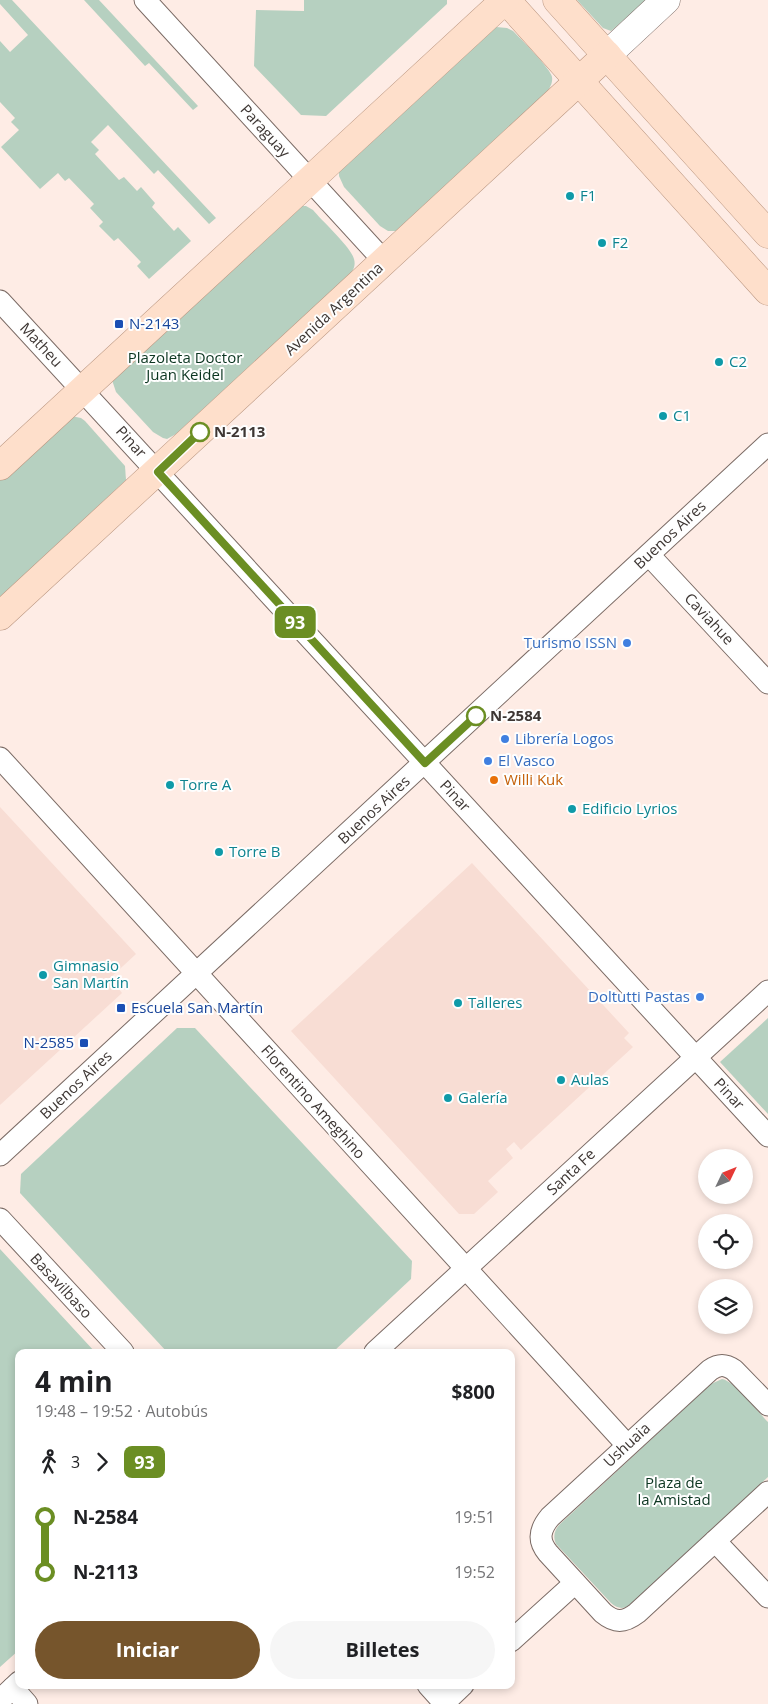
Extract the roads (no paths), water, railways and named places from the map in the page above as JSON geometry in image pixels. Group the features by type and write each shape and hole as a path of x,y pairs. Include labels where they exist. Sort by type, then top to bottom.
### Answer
{"main road":[{"path":"0,466 505,0 768,291"},
{"path":"557,0 768,234"},
{"name":"Avenida Argentina","path":"0,616 158,472 666,0"}],"street":[{"name":"Paraguay","path":"145,0 384,262"},
{"name":"Matheu","path":"0,301 82,389"},
{"name":"Pinar","path":"82,389 768,1136"},
{"name":"Buenos Aires","path":"0,1155 768,444"},
{"name":"Caviahue","path":"649,555 768,683"},
{"name":"Florentino Ameghino","path":"0,758 627,1445"},
{"name":"Santa Fe","path":"378,1349 768,991"},
{"name":"Basavilbaso","path":"0,1219 120,1349"},
{"name":"Ushuaia","path":"768,1404 734,1370 728,1366 715,1367 705,1374 550,1517 540,1532 540,1537 544,1548 575,1583 608,1617 620,1622 637,1614 768,1492"},
{"path":"715,1541 768,1597"},
{"path":"515,1637 575,1583"},
{"path":"432,1689 445,1703 459,1689"},
{"path":"10,1690 27,1704"}],"place":[{"name":"F1","path":"570,196"},
{"name":"F2","path":"602,243"},
{"name":"N-2143","path":"119,324"},
{"name":"C2","path":"719,362"},
{"name":"C1","path":"663,416"},
{"name":"N-2113","path":"200,432"},
{"name":"Turismo ISSN","path":"627,643"},
{"name":"N-2584","path":"476,716"},
{"name":"Librería Logos","path":"505,739"},
{"name":"El Vasco","path":"488,761"},
{"name":"Willi Kuk","path":"494,780"},
{"name":"Torre A","path":"170,785"},
{"name":"Edificio Lyrios","path":"572,809"},
{"name":"Torre B","path":"219,852"},
{"name":"Gimnasio San Martín","path":"43,975"},
{"name":"Doltutti Pastas","path":"700,997"},
{"name":"Talleres","path":"458,1003"},
{"name":"Escuela San Martín","path":"121,1008"},
{"name":"N-2585","path":"84,1043"},
{"name":"Aulas","path":"561,1080"},
{"name":"Galería","path":"448,1098"}],"park label":[{"name":"Plazoleta Doctor Juan Keidel","path":"185,366"},
{"name":"Plaza de la Amistad","path":"674,1492"}]}
